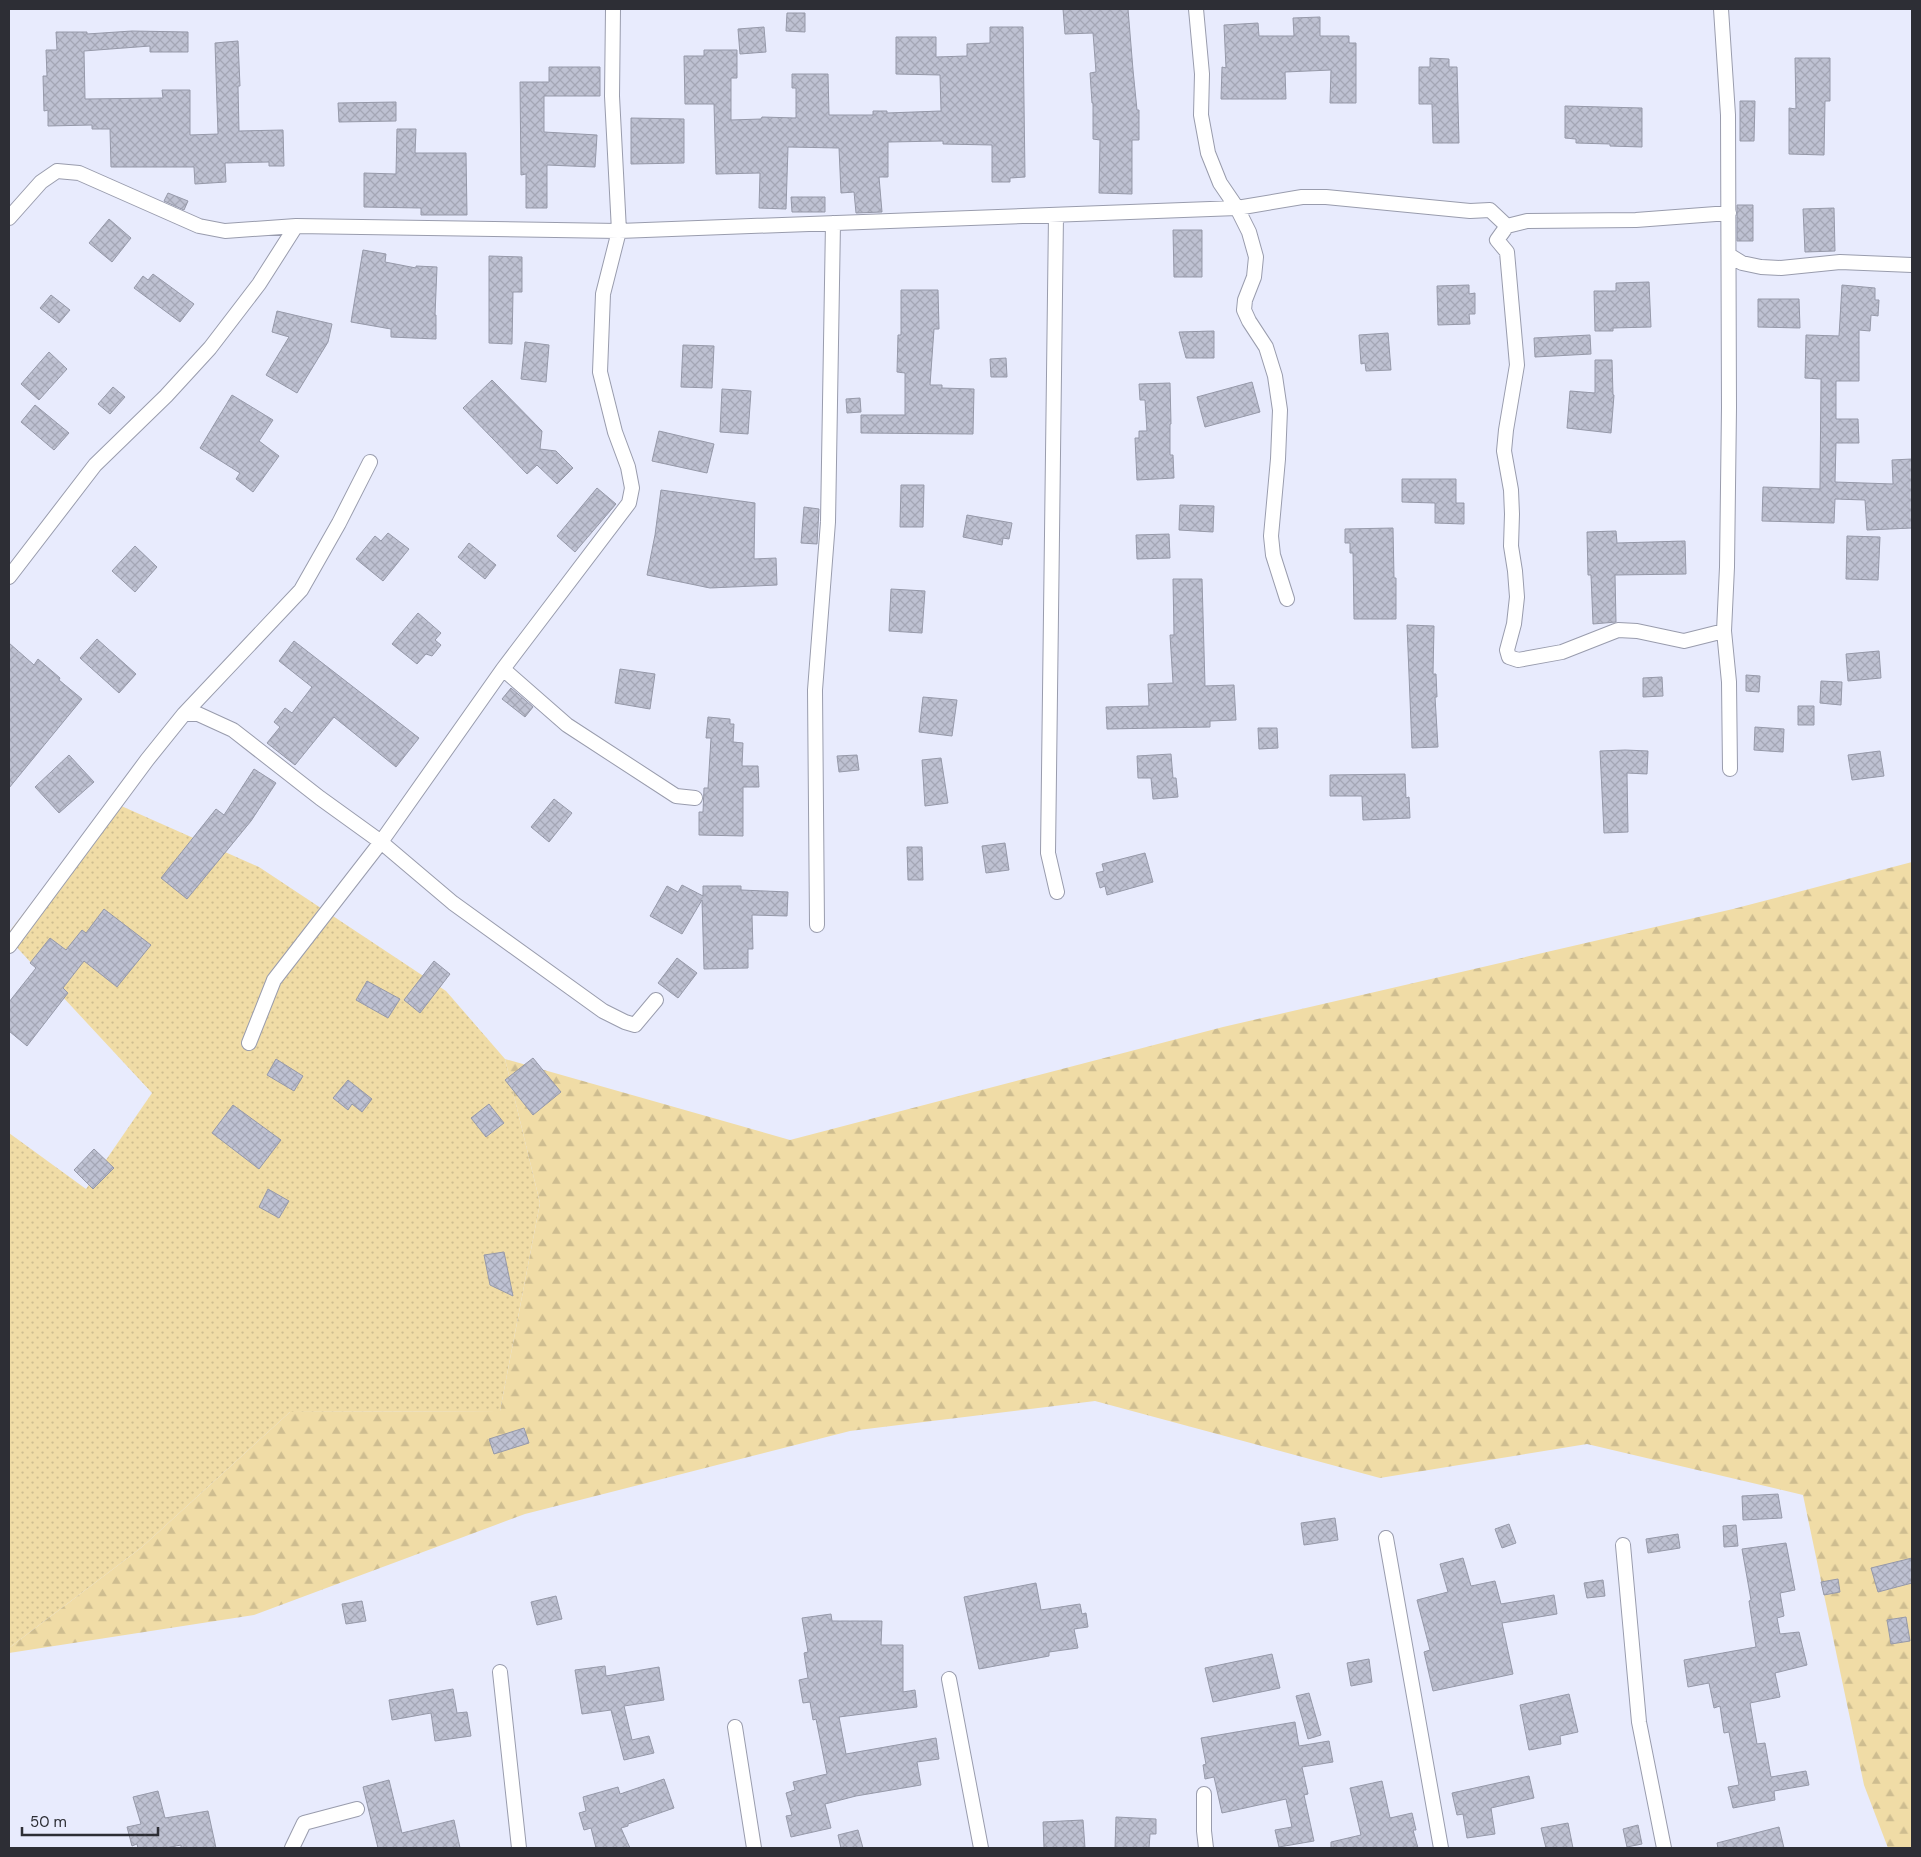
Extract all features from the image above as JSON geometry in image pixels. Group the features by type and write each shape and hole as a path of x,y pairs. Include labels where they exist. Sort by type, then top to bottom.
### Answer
{"street":[{"path":"250,1043 274,980 381,842 503,669 629,503 632,488 628,467 615,432 600,372 603,294 619,231 612,96 612,9"},
{"path":"1196,9 1202,74 1201,115 1208,152 1220,183 1237,208 1249,232 1256,257 1254,277 1245,300 1244,310 1266,347 1275,376 1280,410 1278,460 1271,536 1273,555 1287,599"},
{"path":"1721,9 1728,115 1727,567 1724,631 1729,682 1730,769"},
{"path":"9,218 41,182 57,171 79,173 199,226 225,231 296,226 619,231 1237,208 1302,197 1326,197 1470,210 1490,210 1507,226"},
{"path":"1724,631 1684,640 1637,631 1618,630 1562,652 1518,660 1509,657 1507,650 1514,624 1517,597 1511,546 1511,490 1504,451 1517,364 1506,252 1497,240 1507,226 1527,221 1636,220 1729,213"},
{"path":"1056,215 1048,853 1057,892"},
{"path":"817,925 815,690 828,522 833,223"},
{"path":"9,577 95,465 166,396 210,348 259,284 296,226"},
{"path":"1729,254 1742,263 1761,267 1781,268 1840,262 1912,265"},
{"path":"9,946 184,714 301,590 340,523 370,462"},
{"path":"503,669 568,725 676,796 695,798"},
{"path":"184,714 198,714 232,730 381,842 453,903 603,1011 635,1025 656,1000"},
{"path":"1386,1538 1441,1848"},
{"path":"1623,1545 1638,1722 1664,1848"},
{"path":"500,1672 520,1848"},
{"path":"949,1679 981,1848"},
{"path":"735,1727 754,1848"},
{"path":"1204,1794 1206,1848"},
{"path":"292,1848 304,1823 357,1809"}],"green space":[{"path":"110,801 259,867 446,991 505,1059 540,1203 500,1411 290,1412 142,1547 9,1648 9,1133 86,1189 152,1093 9,939 9,932"},
{"path":"1912,862 1912,1848 1888,1848 1864,1785 1803,1495 1587,1444 1380,1478 1095,1401 850,1431 525,1514 254,1615 9,1653 9,1648 142,1547 290,1412 500,1411 540,1203 505,1059 790,1140 1223,1027 1733,909"}],"building":[{"path":"1063,9 1128,9 1137,110 1139,110 1139,140 1132,140 1132,194 1099,193 1100,140 1093,139 1093,103 1090,73 1096,72 1093,33 1065,34"},
{"path":"787,13 805,13 805,32 786,31"},
{"path":"1320,17 1320,36 1349,36 1349,43 1356,43 1356,103 1330,103 1331,70 1285,72 1286,99 1221,99 1222,67 1226,68 1224,25 1258,23 1259,36 1294,36 1293,18"},
{"path":"764,27 766,52 740,54 738,29"},
{"path":"990,27 1023,27 1025,177 1010,178 1010,182 992,182 992,145 943,144 943,141 888,142 888,177 879,177 882,212 856,213 854,192 841,193 839,148 788,147 786,209 759,208 760,173 716,174 714,104 685,104 684,56 704,56 704,50 737,50 737,78 731,78 731,120 761,119 762,117 796,118 796,88 792,88 792,74 828,74 829,115 873,115 873,111 887,111 887,113 941,111 940,75 896,74 896,37 936,37 936,57 967,56 967,44 990,43"},
{"path":"132,31 188,32 188,52 150,52 150,46 84,51 85,99 163,98 162,90 190,90 190,135 218,134 215,43 238,41 239,131 283,130 284,166 269,166 269,162 225,163 226,182 195,184 194,167 111,167 110,129 92,129 92,125 48,126 48,110 44,111 43,76 47,76 46,50 57,50 56,32 87,32 87,34"},
{"path":"1430,58 1449,59 1449,67 1457,67 1459,143 1433,143 1432,104 1419,104 1419,67 1430,67"},
{"path":"1795,58 1830,58 1830,101 1825,101 1824,155 1789,154 1789,108 1796,109"},
{"path":"549,67 600,67 600,96 544,96 544,132 597,135 595,167 547,165 547,208 526,208 526,174 521,175 520,82 549,82"},
{"path":"1740,101 1755,101 1754,141 1740,141"},
{"path":"396,102 396,121 339,122 338,103"},
{"path":"1565,106 1642,108 1642,147 1576,143 1576,139 1565,138"},
{"path":"631,118 684,119 684,163 631,164"},
{"path":"397,129 416,129 415,153 466,153 467,215 421,215 421,208 364,207 364,173 396,174"},
{"path":"168,193 188,201 184,210 164,201"},
{"path":"791,197 825,197 825,212 792,212"},
{"path":"1737,205 1753,205 1753,241 1737,241"},
{"path":"1834,208 1835,251 1805,252 1803,209"},
{"path":"109,219 131,238 112,262 89,243"},
{"path":"1173,230 1202,230 1202,277 1174,277"},
{"path":"363,250 386,254 385,262 416,268 416,266 437,267 436,339 391,337 391,329 351,322"},
{"path":"489,256 522,257 522,292 513,292 512,344 489,343"},
{"path":"153,274 194,304 180,322 134,288 143,276 148,280"},
{"path":"1649,282 1651,327 1613,328 1613,331 1595,331 1594,291 1616,291 1616,283"},
{"path":"1469,285 1469,294 1475,293 1475,314 1469,314 1470,324 1438,325 1437,286"},
{"path":"1842,285 1875,288 1875,300 1879,300 1878,316 1871,315 1870,331 1859,330 1859,381 1836,381 1836,419 1858,419 1859,443 1836,443 1835,482 1893,484 1892,460 1912,459 1912,528 1867,530 1865,500 1835,499 1834,523 1762,521 1763,487 1820,489 1821,379 1805,378 1806,335 1839,336"},
{"path":"901,290 938,290 939,329 934,329 930,385 942,385 942,388 974,389 973,434 861,433 861,415 905,415 905,373 897,372 898,335 901,335"},
{"path":"51,295 70,310 59,323 40,308"},
{"path":"1758,299 1799,299 1800,328 1758,327"},
{"path":"277,311 332,324 328,342 297,393 266,375 289,337 272,332"},
{"path":"1214,331 1214,358 1186,358 1179,332"},
{"path":"1388,333 1391,370 1366,371 1365,363 1361,364 1359,335"},
{"path":"1590,335 1591,354 1535,357 1534,338"},
{"path":"525,342 549,345 546,382 521,379"},
{"path":"683,345 714,346 712,388 681,387"},
{"path":"49,352 67,369 39,400 21,384"},
{"path":"1006,358 1007,377 991,377 990,359"},
{"path":"1595,360 1612,360 1614,395 1611,433 1567,428 1570,391 1595,393"},
{"path":"492,380 542,431 540,449 556,451 573,468 557,484 537,465 527,474 463,408"},
{"path":"1252,382 1260,412 1205,427 1197,397"},
{"path":"1170,383 1170,455 1173,455 1174,478 1137,480 1135,438 1139,438 1139,431 1147,431 1145,400 1140,400 1139,384"},
{"path":"113,387 125,397 110,414 98,404"},
{"path":"722,389 751,391 748,434 720,432"},
{"path":"232,395 273,420 259,441 279,456 253,492 236,479 240,473 200,448"},
{"path":"860,398 861,412 847,413 846,399"},
{"path":"35,405 69,433 54,450 21,422"},
{"path":"659,431 714,444 707,473 652,461"},
{"path":"1402,479 1456,479 1456,503 1464,503 1464,524 1435,523 1435,503 1402,502"},
{"path":"901,485 924,485 923,527 900,527"},
{"path":"597,488 616,504 575,552 557,536"},
{"path":"661,490 755,503 754,559 776,558 777,585 710,588 647,575"},
{"path":"1180,505 1214,506 1213,532 1179,530"},
{"path":"804,507 819,509 817,544 801,543"},
{"path":"967,515 1012,523 1009,539 1003,538 1002,545 963,537"},
{"path":"1393,528 1396,619 1354,619 1353,553 1350,553 1350,543 1345,543 1345,529"},
{"path":"1616,531 1617,543 1685,541 1686,574 1615,575 1616,622 1593,624 1591,575 1588,575 1587,532"},
{"path":"388,533 409,549 383,581 356,559 375,536 381,541"},
{"path":"1169,534 1170,558 1137,559 1136,535"},
{"path":"1847,536 1880,537 1878,580 1846,579"},
{"path":"469,543 496,565 485,579 458,557"},
{"path":"135,546 157,567 135,592 112,571"},
{"path":"1173,579 1202,579 1205,686 1234,685 1236,720 1210,721 1210,727 1107,729 1106,707 1149,706 1148,684 1173,683 1170,635 1174,635"},
{"path":"891,589 925,591 922,633 889,631"},
{"path":"418,613 441,633 435,640 441,645 432,656 426,654 417,664 392,644"},
{"path":"1407,625 1434,626 1433,674 1436,674 1437,697 1435,697 1438,747 1412,748"},
{"path":"97,639 136,674 119,693 80,658"},
{"path":"294,641 419,738 396,767 334,717 295,765 267,743 280,727 274,722 285,708 292,713 312,687 279,661"},
{"path":"9,643 34,665 38,659 82,699 9,788"},
{"path":"1879,651 1881,678 1848,681 1846,654"},
{"path":"620,669 655,674 650,709 615,703"},
{"path":"1746,675 1760,676 1759,692 1746,691"},
{"path":"1662,677 1663,696 1643,697 1643,678"},
{"path":"1821,681 1842,682 1841,705 1820,703"},
{"path":"511,688 533,707 525,717 502,699"},
{"path":"923,697 957,700 952,736 919,732"},
{"path":"1798,706 1814,706 1814,725 1798,725"},
{"path":"708,717 730,719 730,724 734,724 733,742 743,743 742,766 758,766 759,787 743,787 743,836 699,835 699,812 703,812 704,788 708,788 711,738 706,738"},
{"path":"1755,727 1784,729 1783,752 1754,750"},
{"path":"1258,728 1277,728 1278,748 1259,749"},
{"path":"1600,751 1648,751 1647,774 1627,773 1628,832 1604,833"},
{"path":"1880,751 1884,776 1852,780 1848,755"},
{"path":"1171,754 1173,778 1176,778 1178,797 1153,799 1151,778 1138,778 1137,756"},
{"path":"69,755 94,782 59,813 35,787"},
{"path":"857,755 859,770 839,772 837,756"},
{"path":"941,758 948,803 925,806 922,760"},
{"path":"254,769 276,783 251,821 187,899 161,878 216,809 224,815"},
{"path":"1405,774 1406,798 1409,797 1410,818 1363,820 1362,796 1330,796 1330,775"},
{"path":"554,799 572,813 549,842 531,827"},
{"path":"1005,843 1009,870 986,873 982,846"},
{"path":"907,847 922,847 923,880 908,880"},
{"path":"1145,853 1153,882 1107,895 1105,886 1100,888 1096,873 1104,871 1102,864"},
{"path":"682,885 703,896 703,886 741,886 741,890 788,892 787,916 752,915 753,949 748,949 748,968 704,969 702,900 682,934 650,916 667,886 678,892"},
{"path":"104,909 151,945 117,987 84,961 63,988 68,993 27,1046 9,1031 9,1002 36,968 30,963 50,938 66,950 82,930 86,933"},
{"path":"677,958 697,973 678,998 658,983"},
{"path":"434,961 450,974 420,1013 404,1000"},
{"path":"367,981 400,999 388,1018 356,1000"},
{"path":"533,1058 561,1092 533,1115 505,1080"},
{"path":"276,1059 303,1076 294,1091 267,1075"},
{"path":"348,1080 372,1099 362,1112 352,1104 348,1110 333,1098"},
{"path":"489,1104 504,1123 486,1137 471,1118"},
{"path":"233,1105 281,1140 259,1169 212,1133"},
{"path":"94,1149 114,1168 93,1189 74,1170"},
{"path":"268,1189 289,1201 279,1218 259,1207"},
{"path":"504,1252 513,1296 490,1285 484,1255"},
{"path":"524,1428 529,1443 494,1454 489,1439"},
{"path":"1778,1494 1782,1518 1743,1520 1742,1496"},
{"path":"1335,1518 1338,1540 1304,1545 1301,1523"},
{"path":"1509,1524 1516,1543 1502,1548 1495,1529"},
{"path":"1736,1525 1738,1546 1724,1547 1723,1526"},
{"path":"1678,1534 1680,1548 1648,1553 1646,1539"},
{"path":"1786,1543 1795,1590 1780,1593 1784,1616 1777,1618 1780,1634 1799,1632 1807,1665 1775,1673 1780,1697 1750,1703 1757,1744 1765,1743 1771,1777 1806,1771 1809,1785 1774,1791 1775,1800 1733,1808 1728,1787 1739,1785 1729,1732 1724,1733 1720,1706 1714,1708 1709,1683 1688,1687 1684,1660 1756,1647 1749,1601 1751,1600 1742,1549"},
{"path":"1463,1558 1471,1586 1495,1581 1501,1604 1554,1595 1557,1614 1502,1623 1513,1674 1433,1691 1424,1652 1430,1650 1417,1600 1448,1592 1440,1564"},
{"path":"1912,1558 1912,1583 1878,1592 1871,1568"},
{"path":"1838,1579 1840,1592 1824,1595 1821,1582"},
{"path":"1603,1580 1605,1596 1587,1598 1584,1583"},
{"path":"1036,1583 1041,1610 1080,1604 1082,1614 1086,1613 1088,1627 1074,1629 1078,1648 1049,1652 1049,1656 979,1669 964,1597"},
{"path":"556,1596 562,1619 537,1625 531,1602"},
{"path":"362,1601 366,1621 346,1624 342,1604"},
{"path":"831,1614 832,1621 882,1621 881,1645 903,1645 903,1692 915,1690 917,1707 839,1717 846,1754 936,1738 939,1759 917,1762 921,1785 856,1796 825,1804 831,1828 791,1837 786,1816 792,1815 786,1793 795,1790 793,1782 827,1774 816,1719 813,1720 810,1702 803,1703 799,1680 808,1678 804,1653 808,1652 802,1618"},
{"path":"1906,1617 1910,1641 1891,1644 1887,1620"},
{"path":"1272,1654 1280,1688 1213,1702 1205,1668"},
{"path":"1369,1659 1372,1682 1351,1686 1347,1663"},
{"path":"605,1666 606,1676 659,1667 664,1700 624,1706 632,1740 649,1736 654,1753 624,1760 611,1710 582,1714 575,1670"},
{"path":"453,1689 457,1713 467,1712 471,1736 435,1741 431,1713 392,1720 389,1700"},
{"path":"1309,1693 1321,1735 1308,1739 1296,1696"},
{"path":"1569,1694 1578,1732 1560,1736 1561,1744 1529,1750 1520,1705"},
{"path":"1295,1722 1299,1746 1329,1741 1333,1762 1302,1767 1308,1794 1304,1795 1314,1841 1279,1847 1275,1830 1292,1827 1286,1799 1222,1813 1214,1777 1205,1779 1203,1765 1206,1764 1201,1738"},
{"path":"1529,1776 1534,1798 1491,1808 1495,1834 1467,1838 1463,1814 1457,1815 1452,1793"},
{"path":"664,1779 674,1808 621,1828 630,1848 596,1848 591,1828 584,1830 579,1813 586,1811 583,1797 618,1787 620,1794"},
{"path":"389,1780 402,1833 454,1820 460,1848 378,1848 363,1787"},
{"path":"1382,1781 1390,1818 1412,1813 1416,1830 1413,1830 1418,1848 1331,1848 1331,1842 1361,1835 1350,1788"},
{"path":"158,1791 165,1818 208,1811 216,1848 181,1848 181,1845 166,1848 138,1848 137,1844 132,1846 127,1827 141,1824 133,1797"},
{"path":"1116,1817 1156,1819 1156,1834 1150,1834 1149,1848 1115,1848"},
{"path":"1083,1820 1085,1848 1044,1848 1043,1822"},
{"path":"1568,1823 1573,1848 1546,1848 1541,1828"},
{"path":"1638,1825 1642,1844 1627,1847 1623,1829"},
{"path":"1779,1827 1784,1848 1718,1848 1717,1843"},
{"path":"858,1830 863,1848 841,1848 838,1835"}]}
